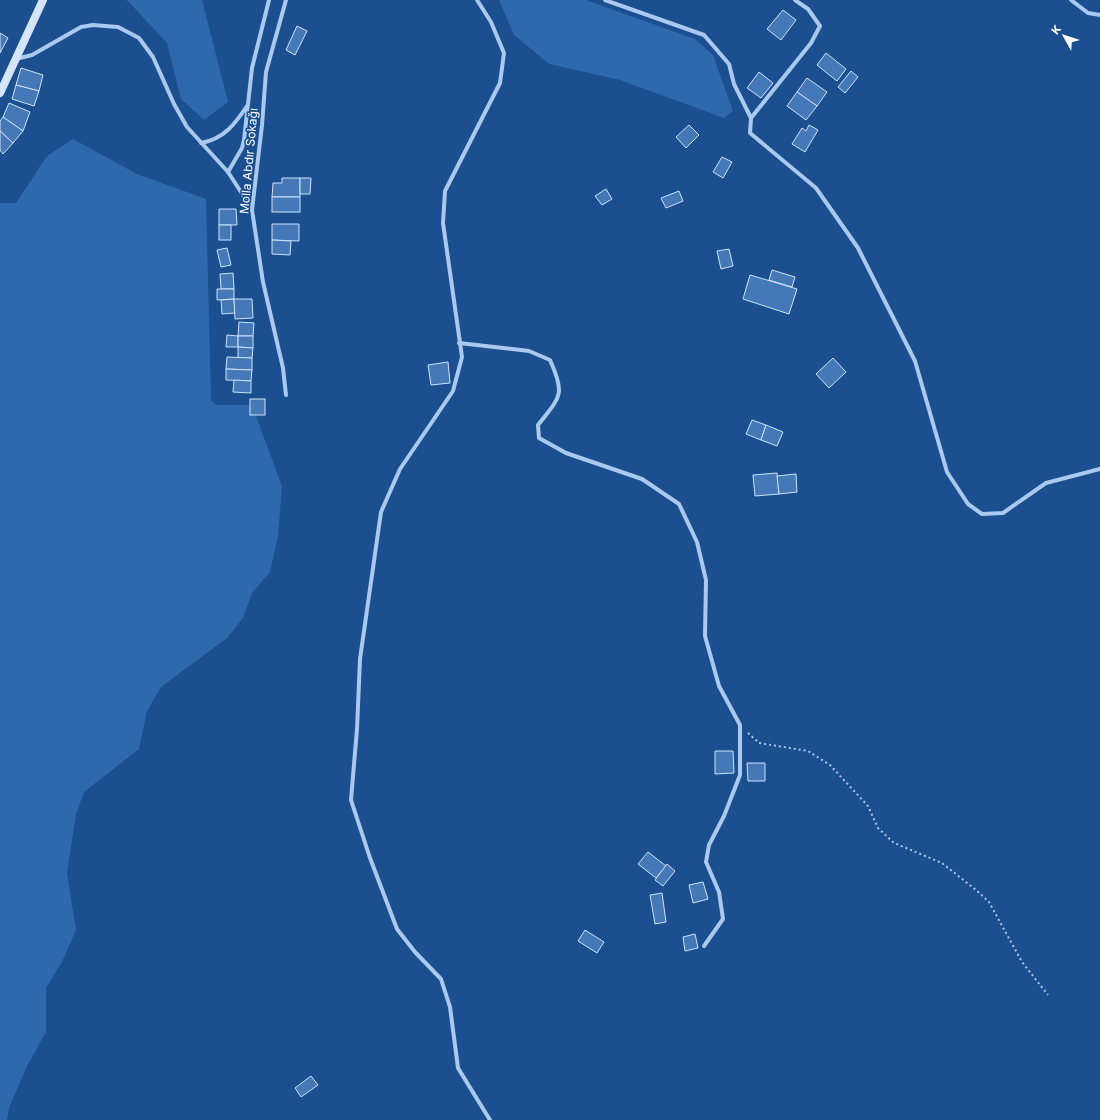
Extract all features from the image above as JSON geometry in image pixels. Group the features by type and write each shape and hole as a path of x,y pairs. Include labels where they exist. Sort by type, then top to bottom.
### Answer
{"street":[{"path":"0,93 43,0"},
{"path":"228,172 242,148 244,140 252,68 269,0"},
{"name":"Molla Abdır Sokağı","path":"286,0 266,72 262,124 252,210 264,282 283,368 286,395"},
{"path":"477,0 491,22 504,53 500,83 445,191 443,223 462,357 453,391 400,469 381,512 360,659 357,729 351,800 370,858 397,929 415,952 442,979 450,1007 458,1068 490,1120"},
{"path":"604,0 704,35 729,64 734,84 751,118 750,133 816,188 858,248 915,361 947,472 968,504 982,514 1003,513 1046,483 1100,469"},
{"path":"751,118 811,43 820,26 808,9 795,0"},
{"path":"1071,0 1088,13 1100,15"},
{"path":"15,59 32,55 81,27 106,25 127,31 139,38 153,57 180,115 201,143 228,172 252,210"},
{"path":"201,143 211,141 225,133 247,106"},
{"path":"459,342 529,351 550,360 559,380 559,398 538,425 539,438 566,454 642,479 679,504 697,542 706,580 705,636 719,686 740,725 740,775 724,816 709,845 706,862 719,892 723,919 704,946"}],"path":[{"path":"740,725 759,743 808,751 830,765 868,806 878,828 894,843 942,863 976,890 989,902 1022,962 1048,995"}],"shaded area":[{"path":"127,0 202,0 228,102 204,120 181,99 167,43"},
{"path":"499,0 586,0 695,39 713,55 733,111 724,118 620,80 549,64 514,35"},
{"path":"73,139 137,174 206,199 211,400 216,405 252,405 282,486 278,536 270,572 252,593 243,618 227,638 161,687 147,711 139,749 84,792 76,814 67,873 76,930 62,962 46,988 46,1032 27,1066 9,1108 7,1120 0,1120 0,203 16,203 47,156"}],"building":[{"path":"783,10 796,20 781,40 767,29"},
{"path":"297,26 307,31 295,55 286,50"},
{"path":"0,33 8,38 0,53"},
{"path":"826,53 846,69 837,81 817,65"},
{"path":"21,68 43,75 39,91 16,85"},
{"path":"851,71 858,77 845,93 838,87"},
{"path":"759,72 773,83 761,98 747,88"},
{"path":"807,78 827,92 817,106 797,92"},
{"path":"16,85 39,91 34,106 12,99"},
{"path":"797,92 817,106 806,120 787,106"},
{"path":"9,103 30,112 23,131 3,117"},
{"path":"3,117 23,131 13,143 0,131 0,121"},
{"path":"689,125 699,135 686,148 676,137"},
{"path":"809,125 818,130 805,152 792,144 802,128 806,131"},
{"path":"0,131 13,143 3,154 0,150"},
{"path":"722,157 732,162 723,178 713,172"},
{"path":"282,178 300,178 300,197 272,197 273,183 282,183"},
{"path":"300,178 311,178 310,194 300,194"},
{"path":"606,189 612,199 602,205 595,196"},
{"path":"679,191 683,201 666,208 661,198"},
{"path":"272,197 300,197 300,212 272,212"},
{"path":"219,209 236,209 237,225 219,225"},
{"path":"272,224 299,224 299,241 272,240"},
{"path":"219,225 231,225 231,240 219,240"},
{"path":"272,240 291,241 290,255 272,254"},
{"path":"227,248 231,265 221,267 217,250"},
{"path":"729,249 733,266 721,269 717,251"},
{"path":"772,270 795,277 792,287 769,280"},
{"path":"233,273 234,289 221,289 220,274"},
{"path":"750,275 797,289 789,314 743,299"},
{"path":"217,289 234,289 234,299 217,300"},
{"path":"234,299 235,313 222,314 221,300"},
{"path":"234,299 252,299 253,318 235,319"},
{"path":"239,322 254,323 253,336 238,336"},
{"path":"227,335 238,336 238,347 226,347"},
{"path":"238,336 253,336 253,348 238,347"},
{"path":"238,347 253,348 252,358 238,358"},
{"path":"227,357 252,358 252,370 226,369"},
{"path":"833,358 846,372 829,388 816,374"},
{"path":"448,362 450,383 431,385 428,365"},
{"path":"226,369 252,370 251,381 226,380"},
{"path":"234,380 251,381 251,393 233,392"},
{"path":"250,399 265,399 265,415 250,415"},
{"path":"752,420 766,425 761,440 746,434"},
{"path":"766,425 783,432 777,446 761,440"},
{"path":"777,473 779,494 755,496 753,475"},
{"path":"796,474 797,492 779,494 777,476"},
{"path":"715,751 733,751 734,773 715,774"},
{"path":"747,763 765,763 765,781 748,781"},
{"path":"648,852 666,866 656,878 638,864"},
{"path":"667,864 675,871 663,886 655,880"},
{"path":"703,882 708,899 693,903 689,885"},
{"path":"662,893 666,922 655,924 650,895"},
{"path":"585,930 604,942 597,953 578,941"},
{"path":"695,934 698,948 685,951 683,937"},
{"path":"311,1076 318,1085 301,1097 295,1088"}]}
